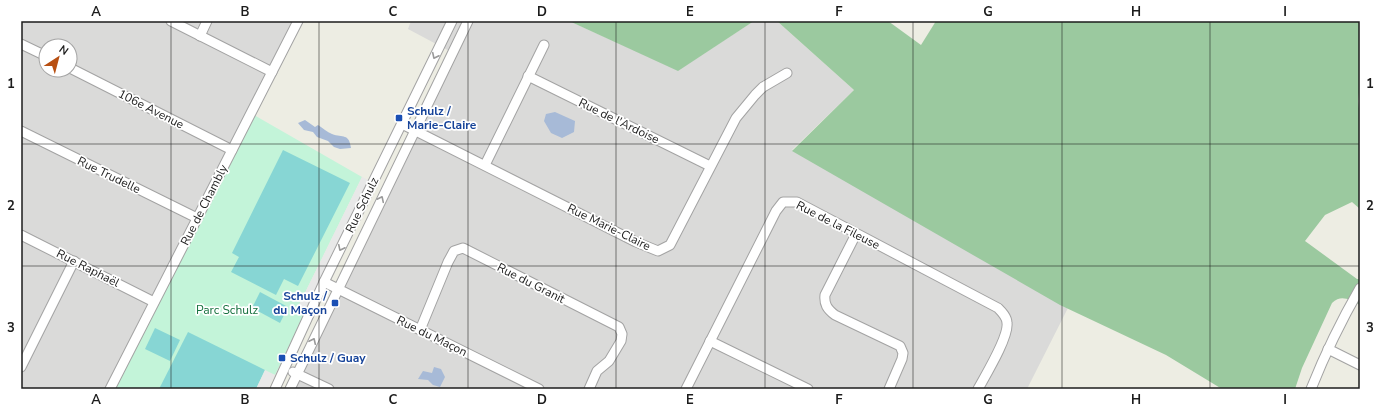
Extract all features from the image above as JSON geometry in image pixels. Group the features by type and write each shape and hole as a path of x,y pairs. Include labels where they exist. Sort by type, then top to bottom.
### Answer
{"street":[{"path":"171,21 272,72"},
{"path":"200,36 207,21"},
{"name":"Rue de Chambly","path":"110,389 298,21"},
{"name":"Rue Schulz","path":"275,389 324,282 452,21"},
{"name":"Rue Schulz","path":"290,389 468,21"},
{"path":"21,44 38,52"},
{"path":"484,165 544,44"},
{"name":"106e Avenue","path":"78,72 232,150"},
{"name":"Rue Marie-Claire","path":"402,124 636,242 658,251 670,245 736,118 764,87 787,73"},
{"name":"Rue de l'Ardoise","path":"528,76 710,166"},
{"name":"Rue Trudelle","path":"21,131 197,218"},
{"name":"Rue de la Fileuse","path":"686,389 776,211 783,202 797,202 998,308 1005,315 1008,324 1005,335 978,389"},
{"path":"358,213 371,219"},
{"path":"856,234 825,294 824,301 827,309 835,315 900,346 904,353 889,389"},
{"name":"Rue Raphaël","path":"21,235 154,302"},
{"name":"Rue du Granit","path":"420,330 448,262 454,251 463,248 619,327 622,334 621,341 609,361 597,371 589,389"},
{"path":"21,367 74,261"},
{"name":"Rue du Maçon","path":"324,282 539,389"},
{"path":"1311,389 1328,349 1346,312 1360,288"},
{"path":"710,341 808,389"},
{"path":"1328,349 1360,365"},
{"path":"285,368 329,389"}],"shaded area":[{"path":"21,21 298,21 111,389 21,389"},
{"path":"411,21 569,21 678,70 754,21 777,21 854,90 792,150 1073,298 1027,389 290,389 455,54 408,29"},
{"path":"555,112 575,121 574,132 562,138 551,133 544,121 546,114"},
{"path":"305,120 315,127 318,125 332,134 347,138 351,148 340,149 334,147 328,141 317,137 313,132 304,130 298,123"},
{"path":"283,150 350,183 298,286 284,279 276,295 231,272 239,257 232,253"},
{"path":"362,177 370,181 306,311 298,307"},
{"path":"260,292 288,307 280,323 252,308"},
{"path":"155,328 180,340 170,361 145,349"},
{"path":"188,332 265,370 256,389 159,389"},
{"path":"434,367 441,369 445,377 440,387 433,385 428,380 418,379 423,371 432,373"},
{"path":"265,370 275,375 268,389 256,389"}],"green space":[{"path":"569,21 754,21 678,71"},
{"path":"777,21 888,21 921,45 936,21 1360,21 1360,84 1358,101 1360,116 1360,209 1352,202 1325,215 1305,241 1357,279 1360,279 1360,305 1342,298 1332,303 1302,368 1295,389 1222,389 1166,355 1060,305 792,151 854,90"},
{"name":"Parc Schulz","path":"249,112 362,177 298,307 306,311 275,375 265,371 256,389 107,389"}],"place":[{"name":"Schulz / Marie-Claire","path":"399,118"},
{"name":"Schulz / du Maçon","path":"335,303"},
{"name":"Schulz / Guay","path":"282,358"}]}
